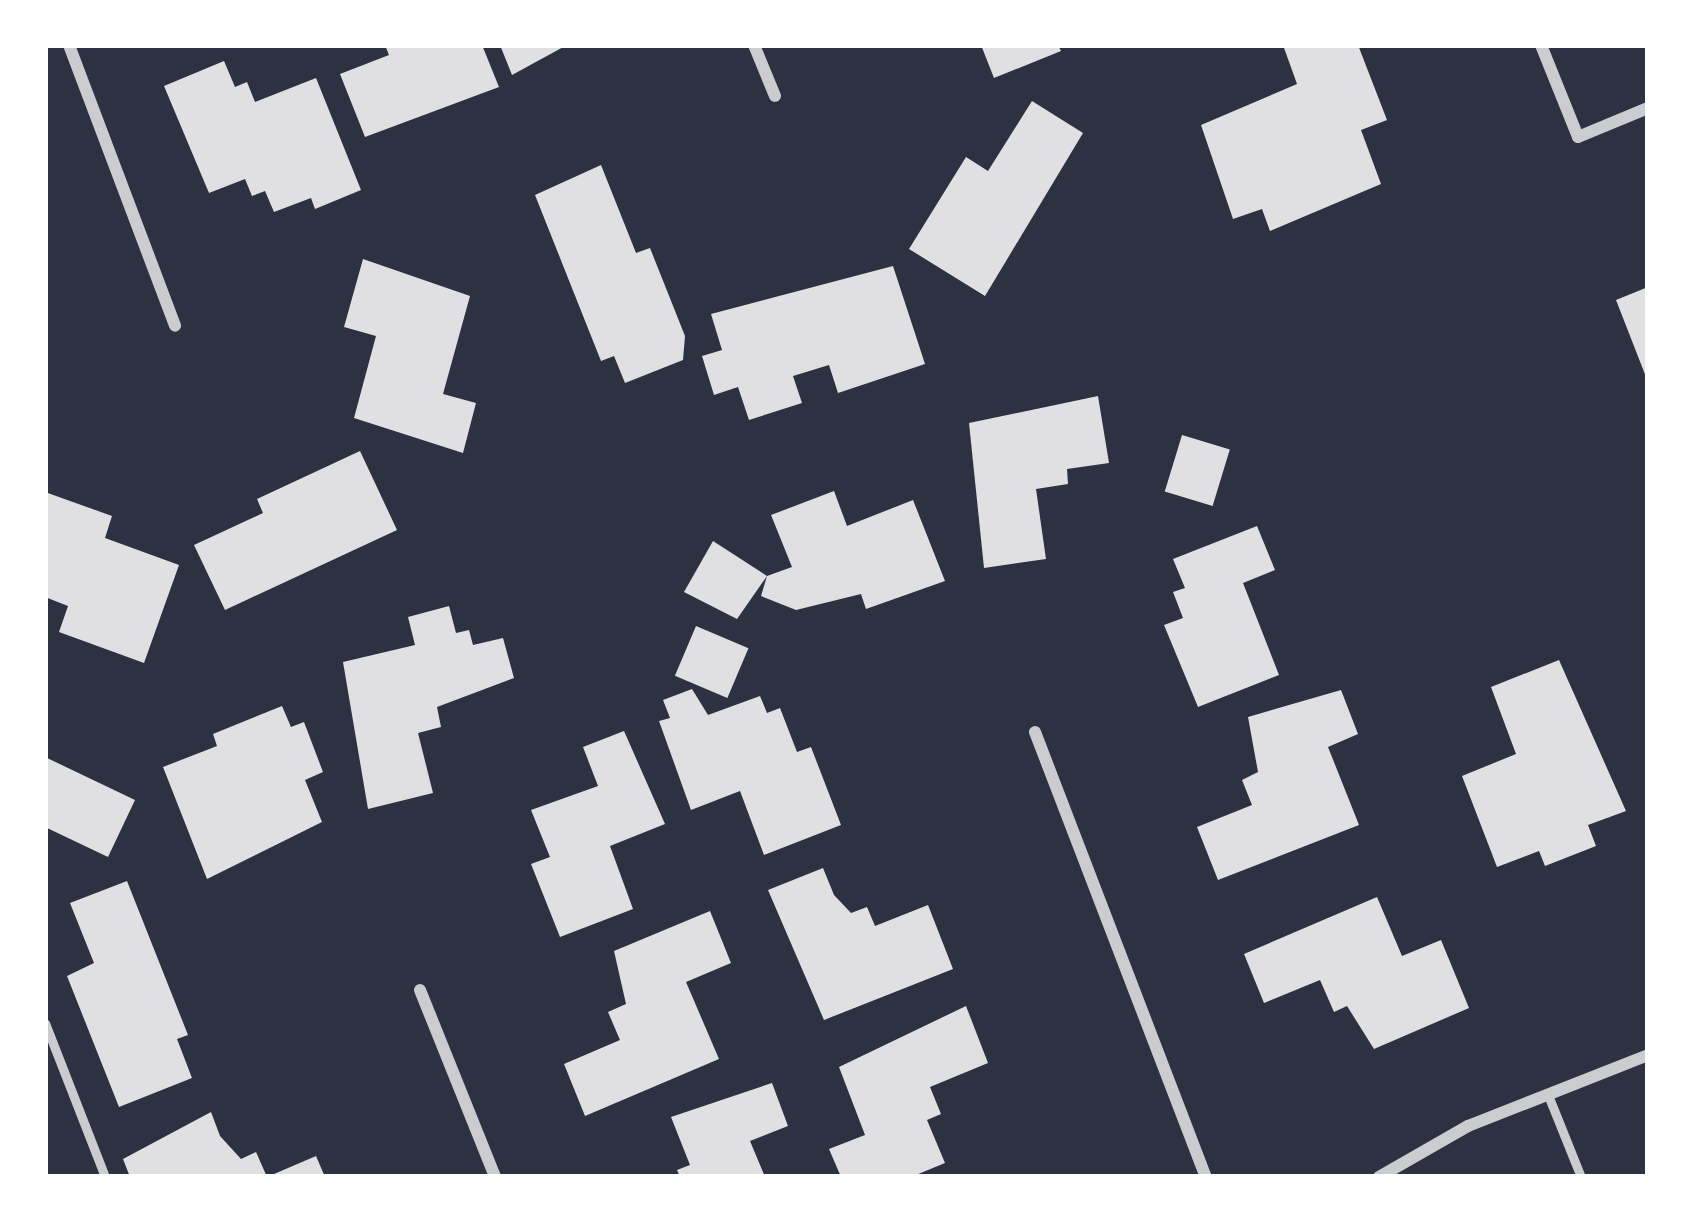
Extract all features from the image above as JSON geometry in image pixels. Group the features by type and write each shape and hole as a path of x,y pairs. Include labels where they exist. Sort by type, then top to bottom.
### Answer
{"street":[{"path":"68,45 175,326"},
{"path":"754,45 775,96"},
{"path":"1541,45 1578,137 1648,108"},
{"path":"1035,732 1206,1177"},
{"path":"419,990 495,1177"},
{"path":"1379,1177 1406,1156 1648,1055"}],"lane":[{"path":"45,1023 105,1177"},
{"path":"1548,1095 1581,1177"}],"building":[{"path":"385,45 482,45 499,87 365,137 340,74 389,55"},
{"path":"500,45 567,45 512,75"},
{"path":"981,45 1058,45 1061,51 994,78"},
{"path":"1283,45 1358,45 1387,120 1361,130 1381,184 1270,231 1262,209 1233,219 1201,125 1297,84"},
{"path":"224,61 235,87 247,82 255,102 316,78 361,190 315,209 311,198 274,212 265,191 252,196 245,179 209,193 164,86"},
{"path":"1032,101 1083,133 985,296 909,249 966,157 988,171"},
{"path":"601,165 636,253 650,248 685,336 683,360 625,383 614,356 601,361 535,195"},
{"path":"363,259 470,296 443,394 476,403 463,453 354,418 376,336 344,327"},
{"path":"893,266 925,364 838,393 829,365 793,376 802,403 749,420 738,387 714,395 702,356 722,350 711,314"},
{"path":"1648,287 1648,382 1616,300"},
{"path":"1098,396 1109,463 1067,469 1068,484 1036,489 1046,559 984,568 969,423"},
{"path":"1182,435 1230,450 1213,506 1165,491"},
{"path":"360,451 397,530 225,610 194,545 263,513 257,499"},
{"path":"834,491 847,526 913,500 945,581 866,609 861,594 796,610 761,596 767,576 792,567 771,515"},
{"path":"45,492 112,516 105,538 179,565 144,663 59,632 68,606 45,597"},
{"path":"1257,526 1275,570 1243,583 1279,675 1198,707 1164,625 1183,618 1173,592 1185,588 1173,559"},
{"path":"713,541 767,576 737,619 684,592"},
{"path":"449,606 456,633 469,630 473,645 503,638 514,678 437,707 441,727 418,733 433,793 368,809 343,662 415,645 408,617"},
{"path":"696,626 748,648 727,698 675,676"},
{"path":"1559,660 1626,811 1588,825 1596,846 1545,866 1539,851 1497,867 1462,776 1516,754 1491,687"},
{"path":"692,689 708,715 760,696 767,713 780,708 797,752 811,747 841,825 764,855 740,791 691,810 659,721 670,718 663,700"},
{"path":"1341,690 1358,734 1328,747 1359,825 1218,880 1197,827 1252,805 1242,780 1258,772 1248,717"},
{"path":"282,706 291,727 304,722 323,772 305,780 322,822 207,879 163,767 217,746 213,734"},
{"path":"624,731 665,824 610,846 633,909 560,937 531,864 550,857 531,810 598,786 583,747"},
{"path":"45,757 135,800 108,857 45,827"},
{"path":"823,868 834,895 851,913 867,907 875,926 928,905 953,969 824,1020 768,890"},
{"path":"127,881 188,1035 177,1039 192,1078 119,1107 67,976 94,963 70,903"},
{"path":"1377,897 1402,956 1441,940 1469,1008 1374,1049 1347,1006 1334,1012 1320,980 1264,1003 1244,954"},
{"path":"710,911 731,963 686,982 719,1059 585,1116 564,1064 620,1040 608,1012 626,1004 614,951"},
{"path":"966,1006 988,1063 930,1087 941,1114 927,1120 945,1163 911,1177 841,1177 829,1149 865,1135 839,1067"},
{"path":"772,1083 788,1126 750,1141 765,1177 680,1177 677,1170 690,1165 671,1117"},
{"path":"211,1112 220,1136 241,1159 256,1152 267,1177 130,1177 123,1159"},
{"path":"316,1156 325,1177 267,1177"}]}
